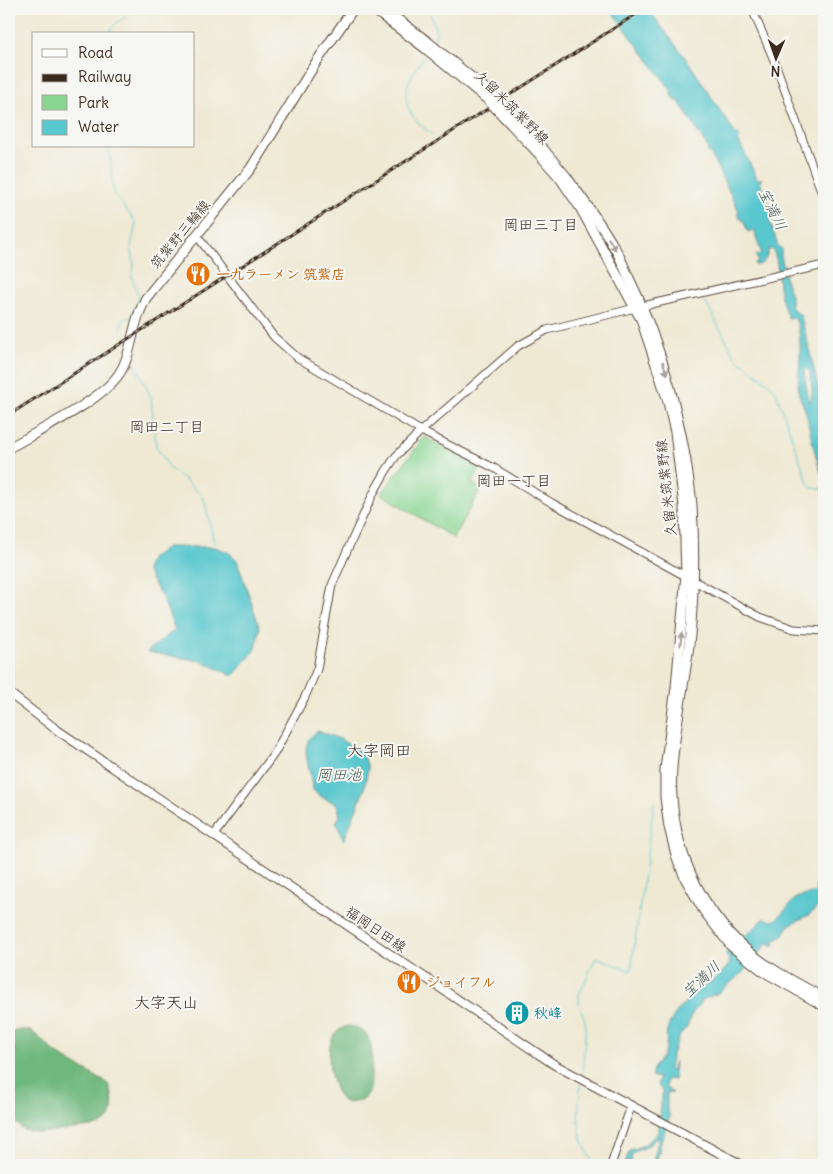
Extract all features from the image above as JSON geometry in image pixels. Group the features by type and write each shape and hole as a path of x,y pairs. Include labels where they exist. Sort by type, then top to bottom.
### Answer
{"main road":[{"name":"筑紫野三輪線","path":"9,448 74,410 99,393 119,374 127,356 135,324 146,298 252,168 315,64 353,9"},
{"name":"久留米筑紫野線","path":"373,9 427,45"},
{"name":"久留米筑紫野線","path":"384,9 488,100 562,176 639,307 641,319 667,398 675,432 691,578 665,769 665,798 669,827 676,855 685,878 704,911 737,946 785,985 824,1006"},
{"name":"福岡日田線","path":"9,693 56,730 555,1065 742,1165"},
{"name":"久留米筑紫野線","path":"762,966 824,998"}],"street":[{"path":"752,9 774,60 824,199"},
{"path":"197,236 274,337 284,347 318,371 422,431 494,468 552,503 760,617 794,629 824,631"},
{"path":"214,835 274,754 306,697 317,669 332,585 373,494 386,471 396,456 422,431 518,346 547,330 824,265"},
{"path":"611,1165 633,1107"}],"green space":[{"path":"424,437 481,467 472,483 481,489 453,538 381,494"},
{"path":"348,1026 363,1031 368,1036 372,1058 369,1093 362,1100 348,1103 342,1100 334,1087 329,1051 336,1033"},
{"path":"16,1030 33,1032 57,1054 107,1083 113,1100 110,1118 99,1126 40,1133 23,1130 9,1114 9,1032"}],"water":[{"path":"610,9 648,9 690,64 736,135 740,138 738,140 758,180 762,178 760,181 772,212 770,221 778,246 783,250 781,255 786,282 791,295 792,308 801,316 819,390 818,417 824,423 824,480 806,412 798,390 799,333 794,317 788,318 784,306 775,255 773,250 769,249 763,262 755,265 758,262 756,255 761,252 754,230 748,232 743,220 741,220 737,213 739,211 712,157 707,151 709,150 678,100 676,101 670,93 672,91","holes":["806,368 810,372 812,392 809,403 804,372"]},
{"path":"167,547 215,547 228,552 237,560 260,628 256,649 233,676 201,661 147,652 175,630 163,599 146,570 150,559"},
{"name":"岡田池","path":"318,731 340,739 364,754 368,769 364,790 344,840 336,822 340,816 337,804 317,794 312,786 306,749 309,739"},
{"path":"824,879 824,901 809,915 789,925 783,936 773,941 775,944 772,946 769,942 764,946 740,975 718,993 702,1000 690,1017 687,1028 678,1040 671,1059 669,1069 671,1072 675,1061 674,1080 667,1079 665,1087 673,1093 667,1092 667,1110 670,1116 661,1142 656,1165 647,1165 647,1163 653,1163 659,1136 646,1147 632,1154 631,1165 629,1165 628,1160 624,1165 630,1150 644,1145 657,1134 659,1129 662,1091 657,1084 659,1078 651,1076 654,1067 664,1054 667,1031 680,1008 691,996 724,971 730,961 725,954 765,918 772,921 777,919 796,898 816,892 816,886 822,885"}],"waterway":[{"path":"110,32 113,26 133,9"},
{"path":"429,9 436,32 434,41"},
{"path":"427,53 412,76 406,96 412,115 420,125 432,134"},
{"path":"109,148 115,195 136,223 131,246 134,266 132,278 139,297 131,317 123,320 121,328"},
{"path":"702,301 707,305 736,358 771,385 776,392 809,486 824,489"},
{"path":"135,364 151,397 156,446 170,469 182,477 201,495 205,502 215,547"},
{"path":"582,1075 586,1024 579,1004 579,995 596,957 631,971 654,802"},
{"path":"581,1082 578,1116 580,1133 594,1165"}],"railway":[{"path":"9,415 644,9"}],"place":[{"name":"一九ラーメン 筑紫店","path":"198,274"},
{"name":"ジョイフル","path":"409,982"},
{"name":"秋峰","path":"517,1013"}],"district":[{"name":"岡田三丁目","path":"541,224"},
{"name":"岡田二丁目","path":"167,426"},
{"name":"岡田一丁目","path":"514,480"},
{"name":"大字岡田","path":"379,750"},
{"name":"大字天山","path":"166,1002"}],"water label":[{"name":"宝満川","path":"773,209"},
{"name":"宝満川","path":"701,979"}]}
